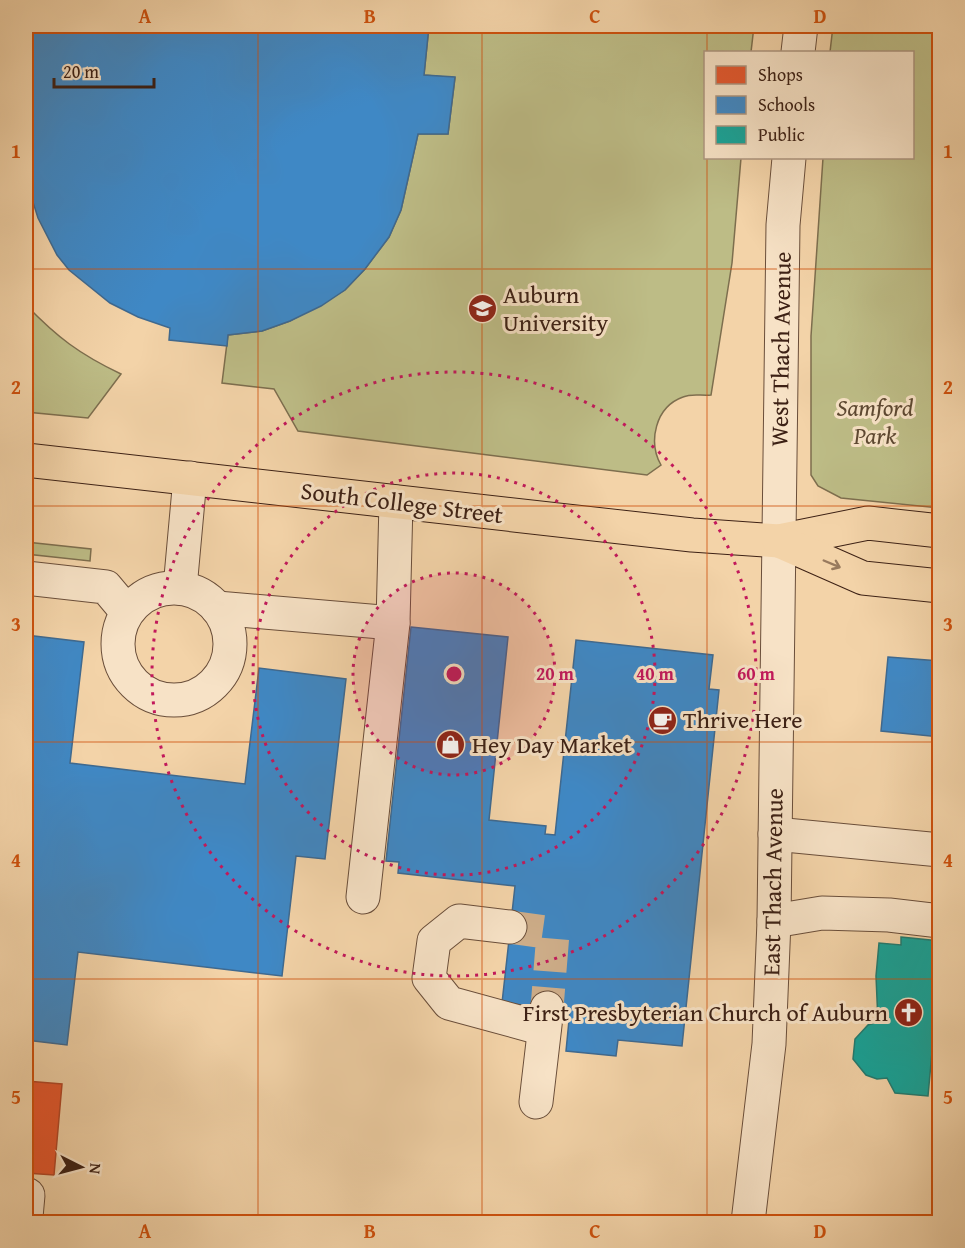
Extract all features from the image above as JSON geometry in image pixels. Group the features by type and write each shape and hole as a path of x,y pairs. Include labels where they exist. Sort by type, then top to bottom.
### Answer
{"main road":[{"name":"South College Street","path":"26,460 588,525 778,541 868,523 939,531"},
{"name":"South College Street","path":"778,541 863,578 939,586"}],"street":[{"path":"798,51 801,26"},
{"name":"West Thach Avenue","path":"778,541 783,225 789,159"},
{"path":"180,588 190,478"},
{"path":"363,897 393,623 396,502"},
{"name":"East Thach Avenue","path":"748,1222 769,1044 774,921 778,541"},
{"path":"26,578 106,587 127,612"},
{"path":"180,588 201,594 222,617 230,649 224,671 209,689 188,699 166,700 144,693 127,677 118,656 118,633 127,612 141,597 160,589 180,588"},
{"path":"222,617 393,623"},
{"path":"775,834 939,850"},
{"path":"774,921 822,913 889,915 939,921"},
{"path":"510,927 459,921 434,941 429,978 448,1003 546,1018 536,1102"},
{"path":"26,1194 28,1195 26,1217"}],"green space":[{"path":"429,26 754,26 751,51 704,51 704,159 741,159 732,263 711,395 686,396 673,402 666,409 660,417 655,436 657,456 661,465 647,475 298,431 274,389 222,383 228,335 262,331 290,321 345,290 365,269 389,237 401,210 418,134 448,134 455,78 424,75"},
{"name":"Samford Park","path":"833,26 939,26 939,508 841,498 818,486 811,475 811,336 823,159 914,159 914,51 830,51"},
{"path":"26,305 69,344 121,374 88,418 26,412"},
{"path":"26,542 91,549 90,561 26,554"}],"building: Shops":[{"path":"26,1081 62,1084 54,1175 26,1173"}],"building: Schools":[{"path":"32,26 429,26 424,75 455,77 448,134 418,134 401,210 389,237 365,269 345,290 321,306 290,321 262,331 228,335 227,346 169,340 170,328 138,317 110,303 69,270 57,255 38,218 26,180 26,35 31,36"},
{"path":"411,627 508,637 489,820 546,826 545,834 555,835 576,640 713,655 709,689 719,690 682,1046 618,1040 616,1056 566,1051 570,1010 502,1003 515,886 398,873 399,862 386,861"},
{"path":"26,635 84,642 70,763 245,784 259,668 346,679 325,859 296,856 282,976 78,952 67,1045 26,1040"},
{"path":"888,657 940,661 940,737 881,731"}],"building: Public":[{"name":"First Presbyterian Church of Auburn","path":"901,937 940,941 940,1053 932,1052 928,1096 895,1093 887,1078 877,1079 866,1075 853,1059 855,1039 868,1025 878,1022 876,976 879,943 901,945"}],"tunnel":[{"path":"510,927 553,933 547,1008"}],"place":[{"name":"Auburn University","path":"482,309"},
{"name":"Thrive Here","path":"662,720"},
{"name":"Hey Day Market","path":"451,745"},
{"name":"First Presbyterian Church of Auburn","path":"909,1013"}]}
